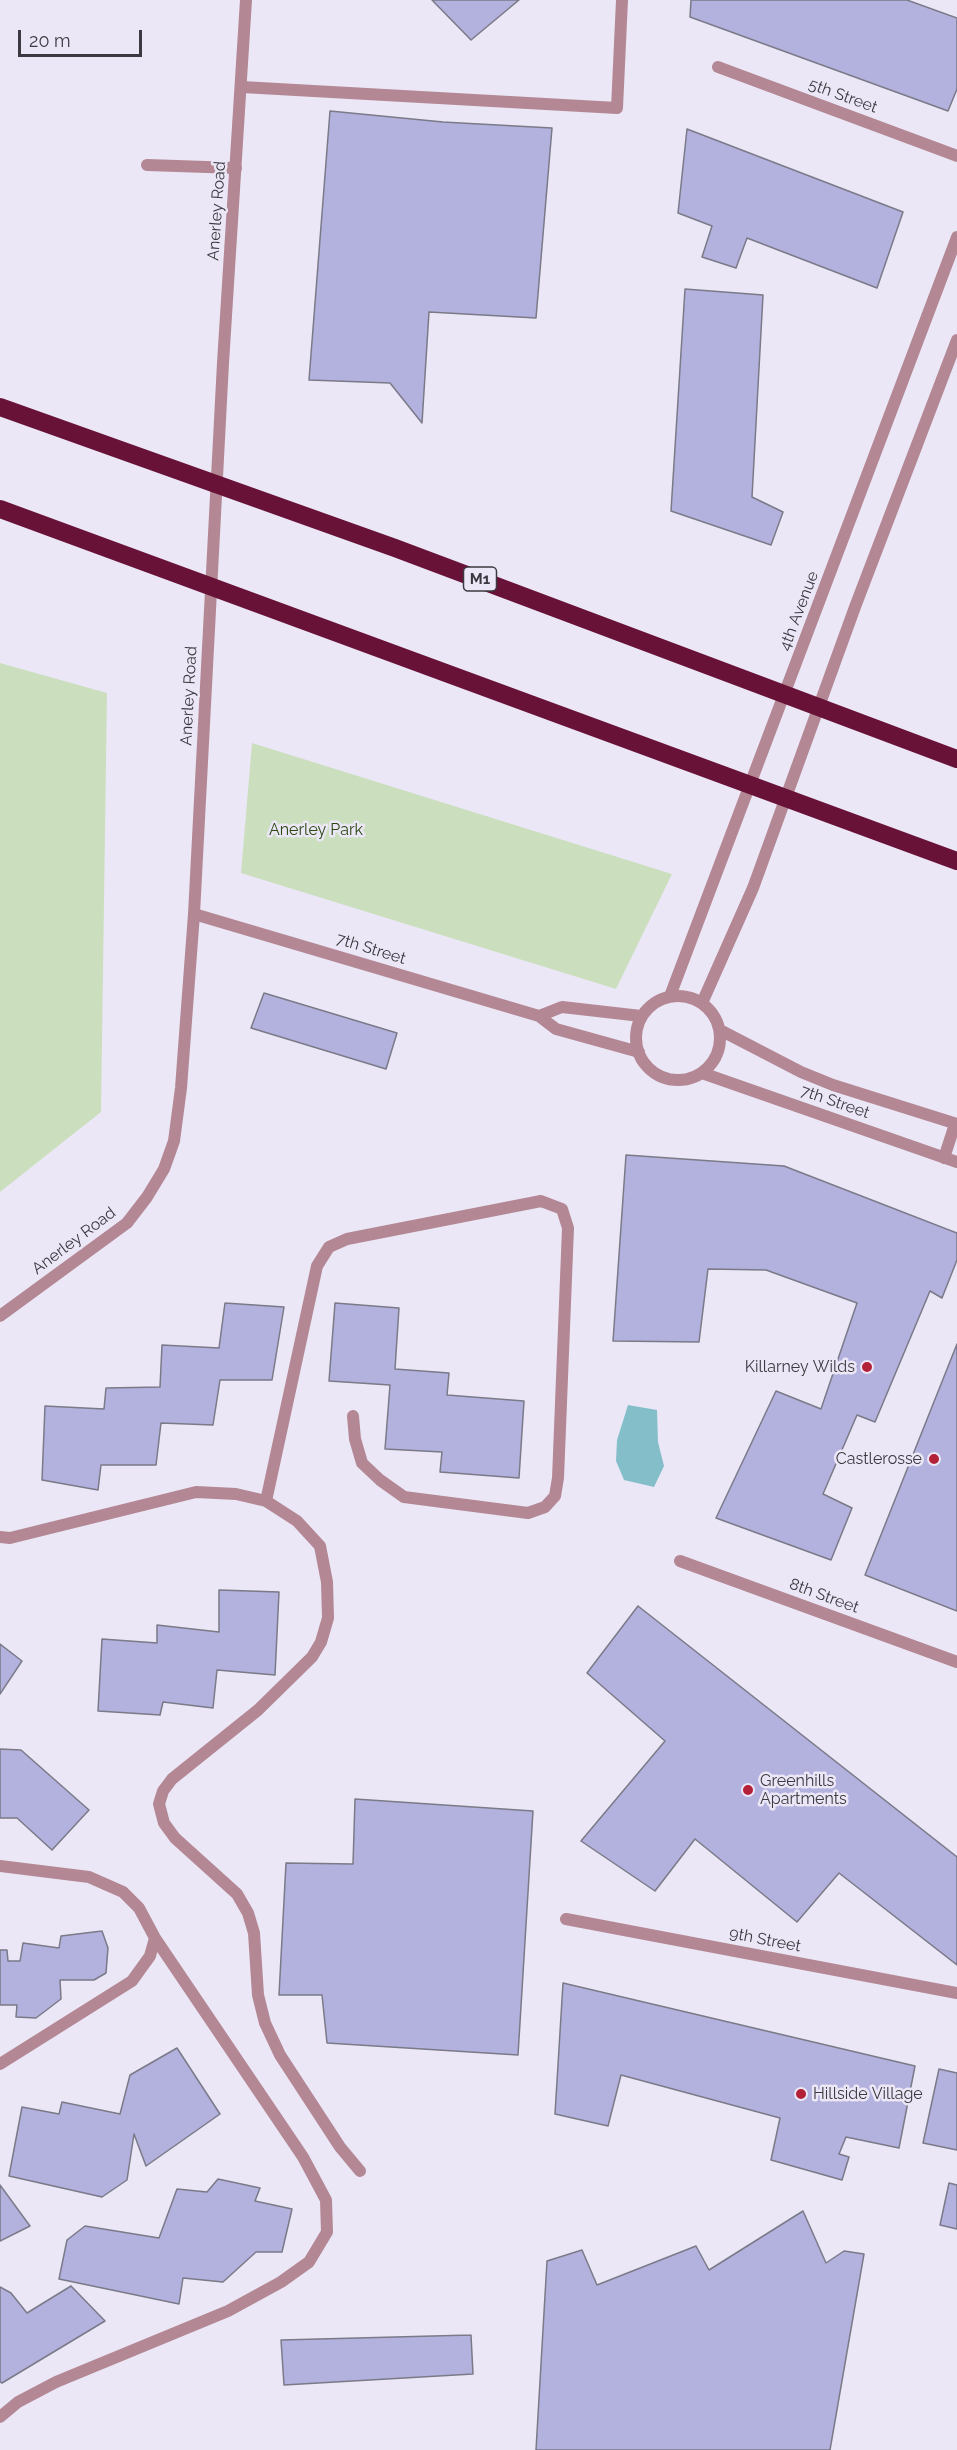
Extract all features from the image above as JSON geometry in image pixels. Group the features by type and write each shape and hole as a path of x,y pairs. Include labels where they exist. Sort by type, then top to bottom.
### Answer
{"highway":[{"name":"M1","path":"0,407 395,548 957,759"},
{"path":"0,509 957,861"}],"street":[{"name":"Anerley Road","path":"0,1316 127,1223 147,1197 164,1169 174,1141 181,1088 194,914 223,363 246,0"},
{"path":"242,87 617,108 622,0"},
{"name":"5th Street","path":"718,67 957,156"},
{"path":"147,165 236,168"},
{"name":"4th Avenue","path":"670,996 957,237"},
{"path":"702,1003 753,888 855,607 957,340"},
{"name":"7th Street","path":"194,914 539,1016 556,1029 639,1052"},
{"path":"670,996 687,997 702,1003 714,1014 720,1030 720,1046 713,1061 702,1072 687,1079 670,1079 655,1072 639,1052 637,1029 641,1016 656,1003 670,996"},
{"path":"539,1016 562,1007 641,1016"},
{"name":"7th Street","path":"720,1030 784,1064 823,1081 956,1124"},
{"name":"7th Street","path":"702,1072 957,1161"},
{"path":"944,1158 956,1124"},
{"path":"266,1502 317,1266 329,1247 347,1239 541,1201 562,1209 568,1228 558,1478 555,1496 545,1507 528,1514 404,1497 380,1480 362,1463 355,1439 352,1416"},
{"path":"0,1538 10,1538 196,1492 236,1494 266,1502 297,1521 320,1546 327,1582 328,1618 321,1642 312,1657 258,1710 172,1779 159,1804 164,1823 175,1838 237,1894 248,1913 254,1934 258,1995 265,2023 280,2055 340,2147 360,2171"},
{"name":"8th Street","path":"680,1561 957,1662"},
{"path":"0,1866 89,1877 123,1892 139,1908 155,1938 303,2157 326,2200 327,2232 309,2262 281,2282 228,2311 56,2382 18,2402 0,2417"},
{"name":"9th Street","path":"566,1919 957,1993"},
{"path":"0,2064 132,1981 150,1956 155,1938"}],"green space":[{"path":"0,663 107,693 101,1112 0,1192"},
{"name":"Anerley Park","path":"252,743 672,874 616,989 241,873"}],"water":[{"path":"628,1405 657,1410 658,1442 664,1466 654,1487 624,1480 616,1461 617,1440"}],"building":[{"path":"432,0 519,0 471,40"},
{"path":"691,0 907,0 957,18 957,89 948,111 690,17"},
{"path":"330,111 443,122 552,128 536,318 429,312 422,423 390,383 309,380"},
{"path":"687,129 903,212 877,288 747,238 736,268 702,257 712,226 678,213"},
{"path":"685,289 763,295 752,497 783,512 771,545 671,511"},
{"path":"264,993 397,1033 386,1069 251,1028"},
{"name":"Killarney Wilds","path":"626,1155 784,1166 957,1233 957,1260 942,1298 930,1291 875,1422 857,1415 823,1494 852,1508 831,1560 716,1518 776,1391 821,1409 857,1303 766,1270 708,1269 699,1342 613,1341"},
{"path":"225,1303 284,1307 272,1380 220,1380 213,1425 161,1423 156,1465 101,1465 98,1490 42,1480 45,1406 104,1409 106,1388 160,1387 162,1345 219,1348"},
{"path":"335,1303 399,1308 395,1369 449,1373 447,1395 524,1401 519,1478 440,1472 442,1452 385,1449 390,1385 329,1381"},
{"name":"Castlerosse","path":"957,1344 957,1611 865,1575"},
{"path":"219,1590 279,1592 275,1675 217,1670 213,1708 163,1702 160,1715 98,1711 102,1639 157,1643 157,1625 219,1632"},
{"name":"Greenhills Apartments","path":"638,1606 957,1857 957,1965 839,1873 797,1922 695,1839 655,1891 581,1841 665,1741 587,1673"},
{"path":"0,1644 22,1661 0,1694"},
{"path":"0,1749 21,1750 89,1810 52,1850 17,1818 0,1818"},
{"path":"355,1799 533,1811 518,2055 327,2043 322,1995 279,1995 286,1863 353,1864"},
{"path":"102,1931 108,1948 106,1973 94,1980 60,1980 61,1999 36,2018 16,2017 17,2005 0,2005 0,1950 7,1950 8,1961 20,1961 23,1943 59,1948 61,1936"},
{"name":"Hillside Village","path":"563,1983 915,2066 899,2148 846,2137 839,2154 849,2157 842,2180 771,2160 780,2118 621,2075 608,2126 555,2114"},
{"path":"177,2048 220,2114 146,2166 134,2134 127,2180 102,2197 9,2176 22,2107 59,2114 62,2102 120,2114 130,2075"},
{"path":"939,2069 957,2073 957,2150 923,2143"},
{"path":"218,2179 260,2188 255,2201 292,2209 282,2252 256,2252 223,2282 183,2278 179,2304 59,2279 67,2240 85,2226 159,2238 177,2189 207,2192"},
{"path":"949,2183 957,2185 957,2229 940,2225"},
{"path":"0,2185 30,2226 0,2241"},
{"path":"803,2211 826,2263 844,2251 864,2254 830,2450 536,2450 547,2261 582,2250 597,2285 696,2246 709,2270"},
{"path":"71,2286 105,2321 2,2383 0,2382 0,2287 11,2293 27,2313"},
{"path":"471,2335 473,2374 284,2385 281,2340"}],"place":[{"name":"Killarney Wilds","path":"867,1367"},
{"name":"Castlerosse","path":"934,1459"},
{"name":"Greenhills Apartments","path":"748,1790"},
{"name":"Hillside Village","path":"801,2094"}]}
